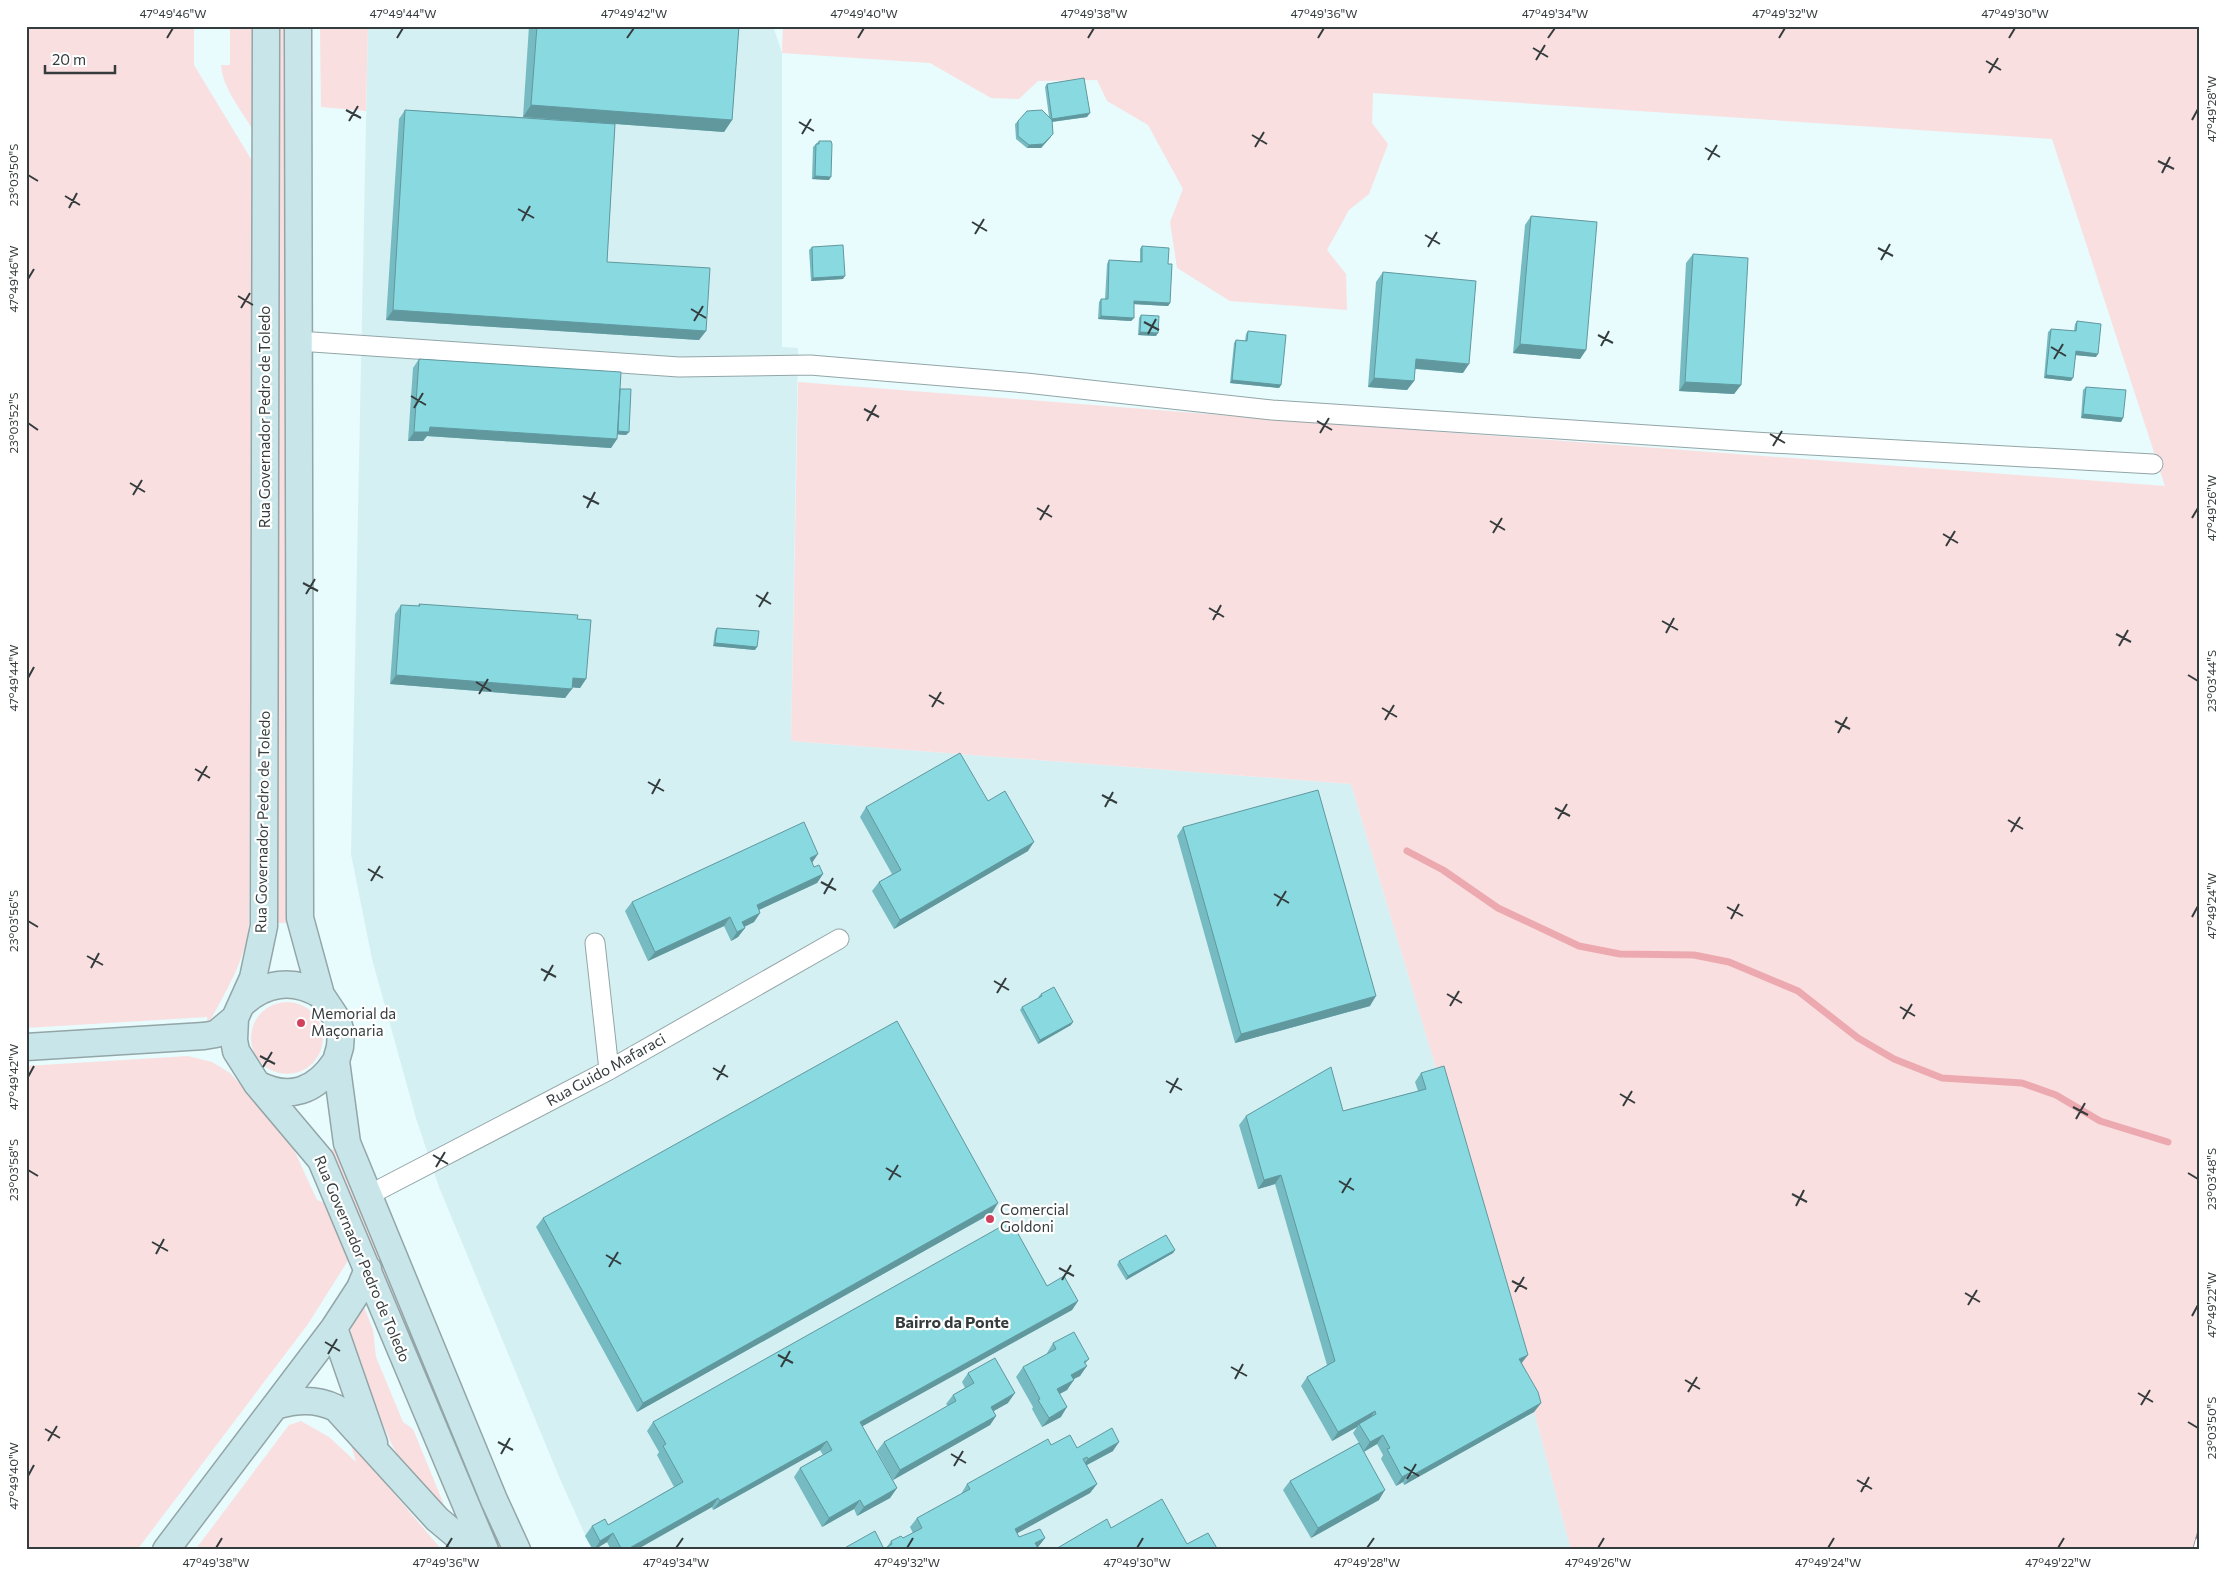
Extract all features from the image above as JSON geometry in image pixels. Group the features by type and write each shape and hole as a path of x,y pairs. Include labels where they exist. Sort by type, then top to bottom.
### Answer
{"main road":[{"name":"Rua Governador Pedro de Toledo","path":"266,26 264,926 253,978 238,1011 234,1040 241,1061 257,1084 321,1160 484,1550"},
{"name":"Rua Governador Pedro de Toledo","path":"298,26 298,906 303,933 321,996 330,1006 339,1026 340,1047 336,1061 347,1143 494,1500 517,1550"},
{"path":"26,1047 216,1034 260,990 278,984 301,986 321,996"},
{"path":"204,1036 241,1061"},
{"path":"257,1084 275,1092 295,1092 305,1089 322,1079 336,1061"},
{"path":"166,1550 334,1328 360,1288 368,1269"},
{"path":"334,1328 377,1452"},
{"path":"274,1406 304,1400 336,1408 436,1519 474,1550"}],"street":[{"path":"298,341 679,367 810,365 1026,383 1272,410 1764,442 2153,464"},
{"name":"Rua Guido Mafaraci","path":"369,1195 609,1070 838,939"},
{"path":"596,943 609,1070"}],"shaded area":[{"path":"26,26 194,26 194,65 254,164 249,923 240,961 230,984 208,1022 207,1017 26,1028"},
{"path":"230,26 253,26 253,130 233,99 222,73 221,65 230,65"},
{"path":"277,26 285,26 286,923 278,923"},
{"path":"320,26 368,26 366,111 321,107"},
{"path":"368,26 773,26 782,53 782,347 798,348 791,741 1351,784 1498,1276 1571,1550 592,1550 560,1479 439,1187 416,1118 372,959 351,854"},
{"path":"783,26 2200,26 2200,1550 1571,1550 1498,1276 1351,784 791,741 798,382 2165,486 2052,139 1373,93 1372,123 1388,144 1369,194 1349,210 1327,250 1346,274 1347,310 1230,301 1177,268 1170,222 1183,189 1148,125 1107,101 1097,80 1038,81 1019,99 991,98 930,63 782,53"},
{"path":"287,1002 307,1008 317,1018 323,1038 317,1058 307,1068 287,1074 267,1068 257,1058 251,1038 257,1018 267,1008"},
{"path":"188,1056 212,1062 230,1073 277,1125 295,1152 317,1200 330,1205 349,1259 308,1324 137,1550 26,1550 26,1066"},
{"path":"336,1148 505,1550 497,1550 330,1150"},
{"path":"363,1304 373,1330 376,1357 403,1422 413,1429 447,1512 402,1462 393,1447 350,1350 352,1326"},
{"path":"301,1421 329,1437 356,1462 350,1442 442,1550 195,1550 289,1425"}],"building":[{"path":"537,26 739,26 732,120 531,105"},
{"path":"1084,78 1090,113 1052,119 1047,84"},
{"path":"405,110 615,124 607,262 710,268 706,331 393,310"},
{"path":"1042,110 1052,120 1053,134 1043,144 1029,145 1018,136 1018,121 1027,111"},
{"path":"819,141 831,141 832,144 831,177 815,176 816,144 819,144"},
{"path":"1531,216 1597,222 1586,350 1520,344"},
{"path":"843,245 845,276 813,278 812,247"},
{"path":"1142,246 1169,248 1168,264 1172,264 1170,303 1134,301 1134,318 1101,316 1101,299 1108,299 1109,260 1142,262"},
{"path":"1693,254 1748,258 1741,385 1685,382"},
{"path":"1383,272 1476,281 1469,364 1416,359 1414,381 1374,378"},
{"path":"1141,315 1159,316 1158,333 1140,332"},
{"path":"2077,321 2101,324 2098,354 2076,351 2073,378 2046,375 2051,329 2076,331"},
{"path":"1248,331 1286,335 1281,385 1232,380 1236,340 1247,341"},
{"path":"419,359 621,372 617,439 430,427 429,432 414,432"},
{"path":"2086,387 2126,390 2123,418 2083,414"},
{"path":"620,389 631,389 629,432 618,431"},
{"path":"419,604 578,615 577,619 591,620 586,679 573,678 572,689 396,675 401,605 420,606"},
{"path":"717,628 759,631 757,647 715,643"},
{"path":"960,753 988,801 1005,791 1034,842 900,920 879,882 901,870 866,807"},
{"path":"1318,790 1376,996 1241,1034 1183,827"},
{"path":"804,822 818,854 810,858 814,867 819,865 823,874 757,905 760,913 742,922 745,928 737,932 730,917 655,952 632,902"},
{"path":"1054,987 1073,1022 1040,1040 1022,1007"},
{"path":"897,1021 998,1203 643,1403 543,1218"},
{"path":"1444,1066 1528,1355 1519,1359 1538,1392 1541,1403 1411,1476 1409,1473 1402,1477 1387,1449 1390,1448 1383,1435 1370,1442 1359,1424 1376,1414 1375,1411 1338,1432 1307,1377 1335,1361 1281,1175 1264,1180 1246,1116 1331,1067 1343,1111 1426,1089 1421,1073"},
{"path":"1011,1221 1047,1286 1064,1276 1078,1301 860,1422 897,1488 864,1507 860,1500 829,1518 800,1468 832,1450 827,1441 720,1501 718,1498 626,1550 622,1550 613,1533 600,1541 592,1526 605,1519 608,1525 683,1482 663,1446 666,1444 653,1422"},
{"path":"1166,1235 1175,1250 1128,1276 1119,1261"},
{"path":"1074,1332 1089,1359 1084,1362 1087,1366 1071,1375 1074,1380 1057,1389 1067,1407 1049,1418 1038,1400 1040,1399 1023,1367 1056,1349 1053,1343"},
{"path":"995,1358 1015,1393 991,1407 996,1416 900,1470 884,1442 956,1401 953,1395 974,1383 968,1373"},
{"path":"1112,1428 1119,1442 1088,1459 1087,1457 1083,1459 1097,1484 1015,1529 1019,1537 1040,1529 1045,1538 1035,1543 1039,1550 841,1550 875,1531 884,1549 892,1544 891,1541 901,1536 903,1538 922,1528 917,1518 970,1489 967,1484 1048,1439 1051,1445 1070,1435 1077,1448"},
{"path":"1359,1443 1385,1490 1318,1528 1290,1481"},
{"path":"1162,1499 1187,1544 1208,1533 1218,1550 1054,1550 1107,1519 1111,1528"}],"waterway":[{"path":"1407,851 1443,870 1498,908 1579,946 1620,954 1694,955 1729,962 1798,991 1858,1038 1894,1059 1942,1078 2022,1083 2056,1095 2100,1121 2168,1142"}],"railway":[{"path":"2195,1550 2200,1532"}],"place":[{"name":"Memorial da Maçonaria","path":"301,1023"},
{"name":"Comercial Goldoni","path":"990,1219"}],"district":[{"name":"Bairro da Ponte","path":"952,1322"}]}
